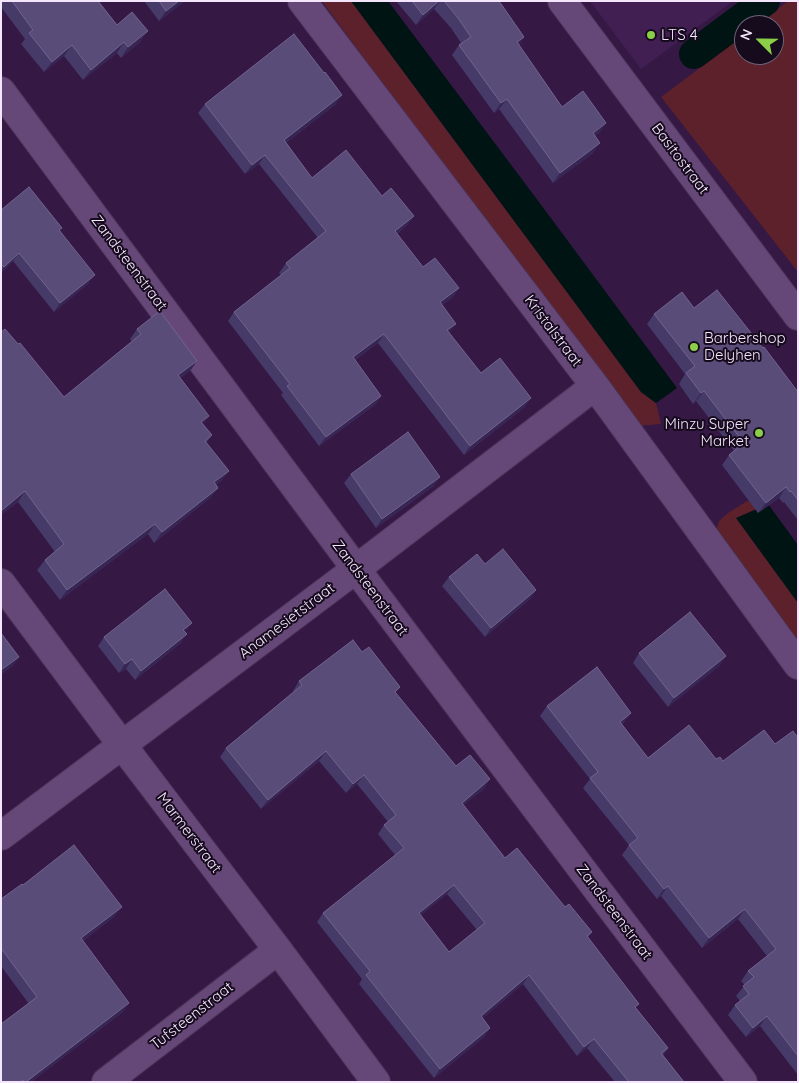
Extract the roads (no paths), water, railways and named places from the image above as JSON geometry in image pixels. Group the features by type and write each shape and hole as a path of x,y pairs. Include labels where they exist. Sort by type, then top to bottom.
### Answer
{"street":[{"name":"Kristalstraat","path":"302,1 595,386 798,665"},
{"name":"Basitostraat","path":"562,1 798,316"},
{"name":"Zandsteenstraat","path":"1,91 356,569 743,1082"},
{"name":"Anamesietstraat","path":"1,836 356,569 595,386"},
{"name":"Marmerstraat","path":"1,583 376,1082"},
{"name":"Tufsteenstraat","path":"106,1082 278,950"}],"waterway":[{"path":"694,54 765,1"}],"place":[{"name":"LTS 4","path":"651,35"},
{"name":"Barbershop Delyhen","path":"694,347"},
{"name":"Minzu Super Market","path":"759,433"}]}
